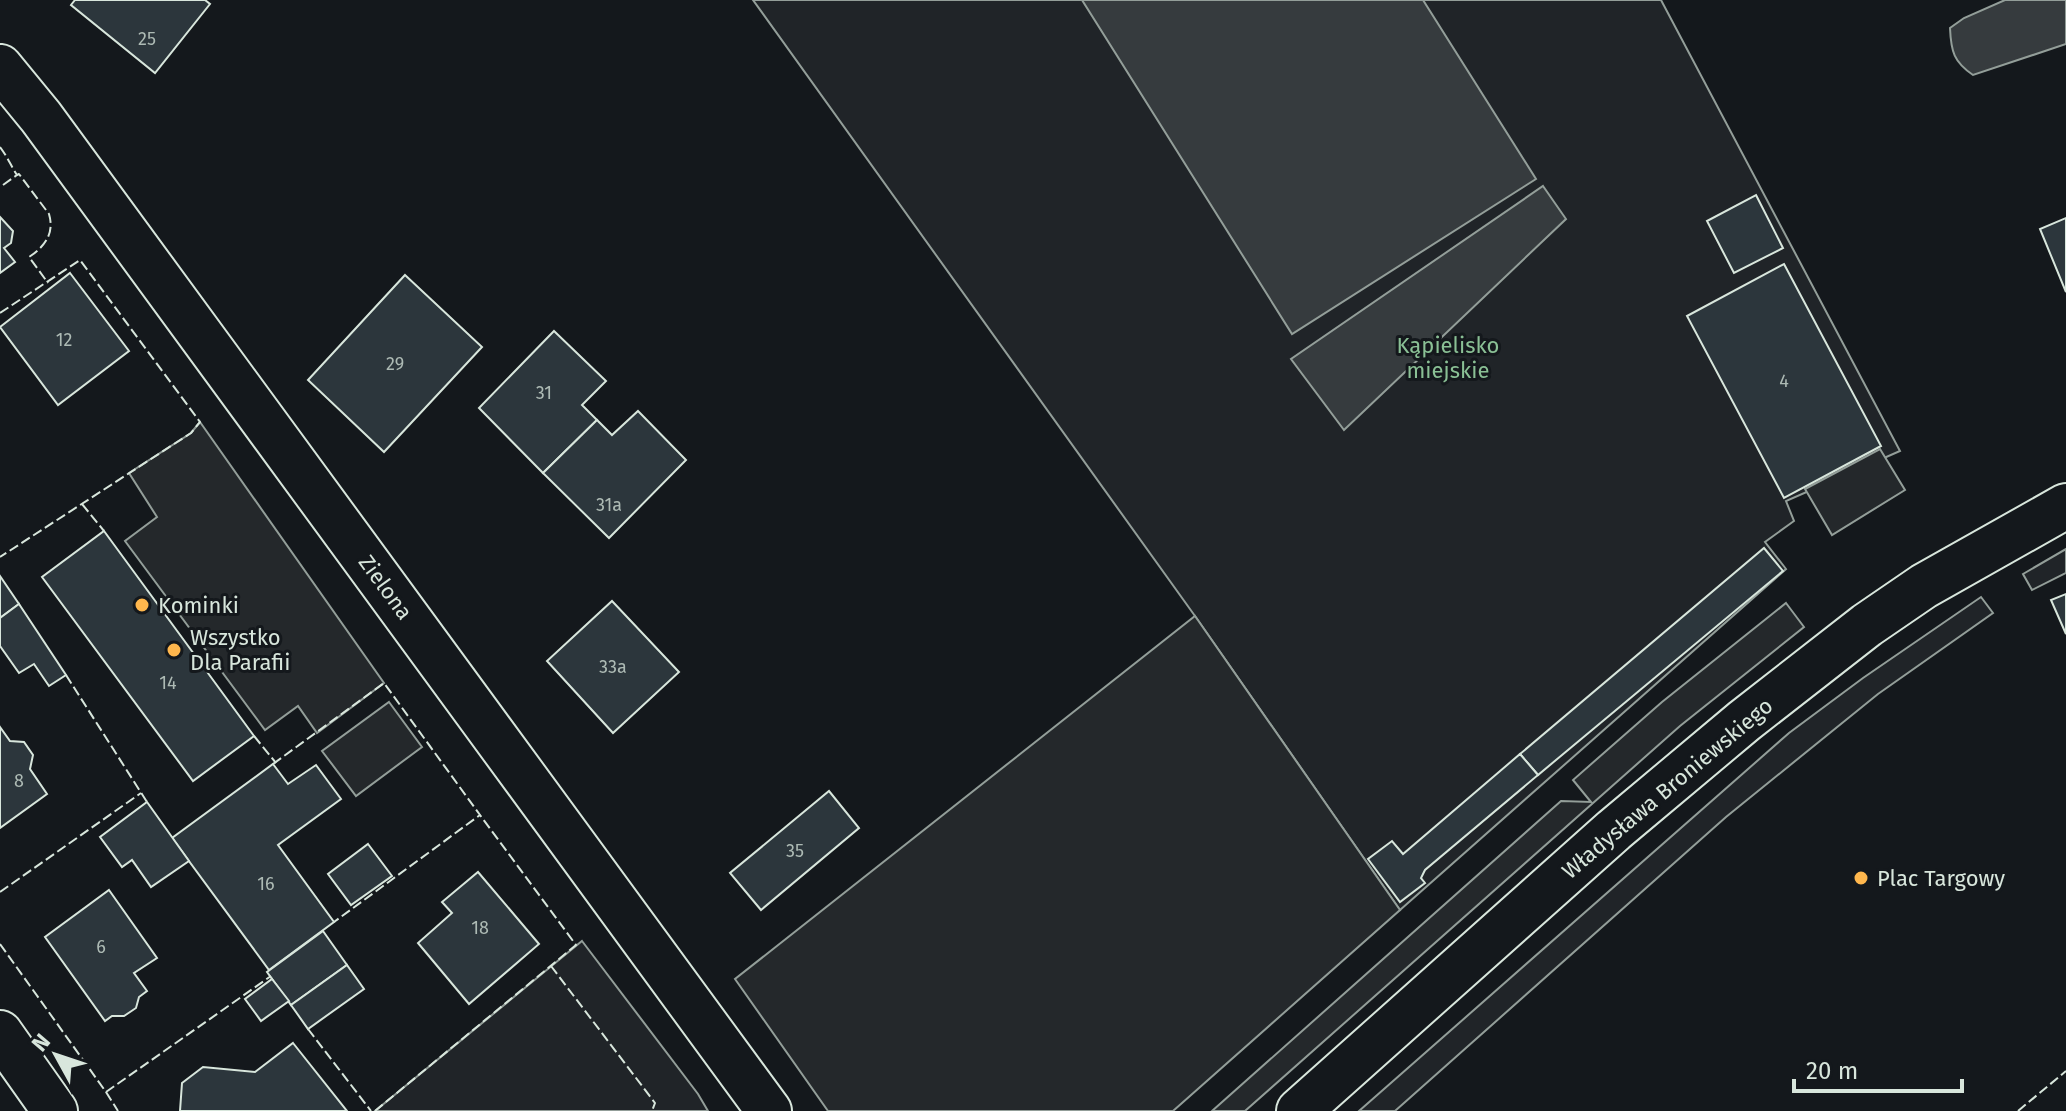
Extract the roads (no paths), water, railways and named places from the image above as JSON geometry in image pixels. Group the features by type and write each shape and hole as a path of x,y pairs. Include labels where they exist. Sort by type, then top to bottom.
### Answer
{"street":[{"name":"Zielona","path":"0,67 41,117 293,459 769,1111"},
{"name":"Władysława Broniewskiego","path":"1299,1111 1614,830 1744,721 1867,625 1924,586 2066,506"},
{"path":"0,1033 55,1111"}],"place":[{"name":"Kominki","path":"142,605"},
{"name":"Wszystko Dla Parafii","path":"174,650"},
{"name":"Plac Targowy","path":"1861,878"}],"park label":[{"name":"Kąpielisko miejskie","path":"1448,358"}]}
